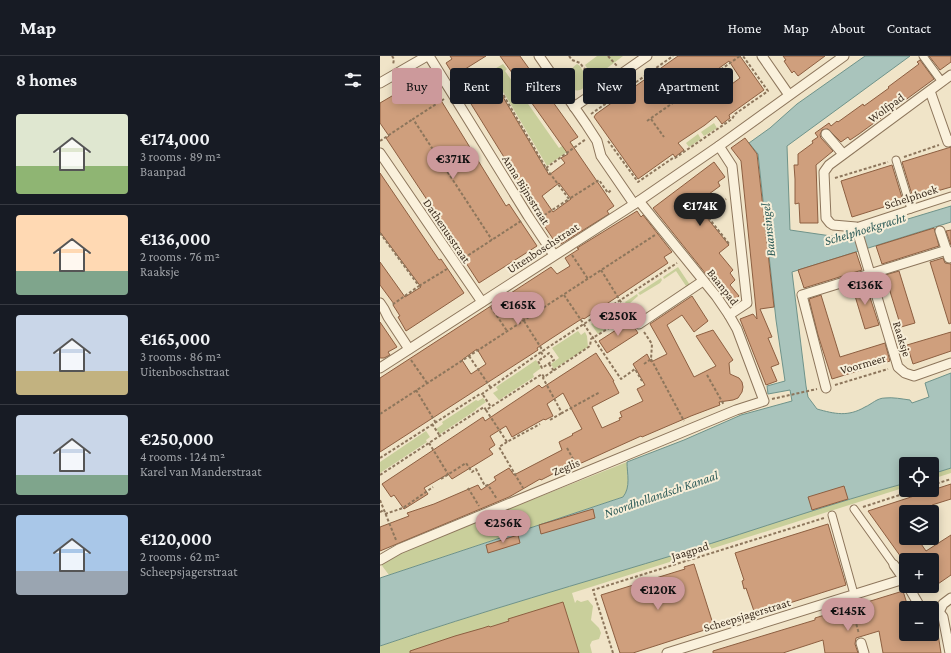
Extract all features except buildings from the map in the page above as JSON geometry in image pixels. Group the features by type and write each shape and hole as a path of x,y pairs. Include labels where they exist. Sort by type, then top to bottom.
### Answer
{"street":[{"path":"380,83 428,56"},
{"name":"Anna Bijnsstraat","path":"428,56 450,89"},
{"name":"Baanpad","path":"539,56 597,142 601,156 636,202 662,230 729,315 737,329 764,401"},
{"path":"574,107 647,56"},
{"path":"762,56 789,95"},
{"path":"636,202 719,146 844,56"},
{"path":"923,56 942,82"},
{"name":"Wolfpad","path":"856,230 833,225 826,218 824,170 829,164 951,75"},
{"path":"930,91 948,142 951,141"},
{"name":"Anna Bijnsstraat","path":"459,104 530,220 554,255"},
{"path":"826,134 843,154"},
{"path":"719,146 732,166 747,303 729,315"},
{"name":"Dathenusstraat","path":"380,153 455,264 484,301"},
{"path":"896,160 911,209"},
{"name":"Schelphoek","path":"856,230 911,209 951,196"},
{"name":"Uitenboschstraat","path":"380,368 636,202"},
{"name":"Raaksje","path":"856,230 898,367"},
{"path":"826,388 802,295 870,273 949,257 940,231"},
{"path":"639,324 703,281"},
{"path":"382,306 407,350"},
{"name":"Voormeer","path":"898,367 905,373 914,376 951,363"},
{"name":"Zeglis","path":"380,560 399,549 502,506 727,414 764,401"},
{"path":"854,509 899,572"},
{"path":"832,515 851,595"},
{"name":"Scheepsjagerstraat","path":"667,653 851,595 899,584"},
{"path":"939,608 951,598"},
{"path":"939,614 943,617 950,653"},
{"path":"861,643 864,653"}],"path":[{"path":"569,56 572,60 580,62 584,68"},
{"path":"591,117 591,114 673,56"},
{"path":"723,68 740,56"},
{"path":"604,136 638,182 732,119 735,114 768,91 743,56"},
{"path":"503,94 546,168 569,199"},
{"path":"380,142 450,96"},
{"path":"647,121 672,104"},
{"path":"413,119 492,240"},
{"path":"651,119 664,137"},
{"path":"546,168 592,135"},
{"path":"382,306 419,286 492,240 569,199 599,180 608,193 621,183 623,178 631,173"},
{"path":"706,215 735,192"},
{"path":"696,202 742,260"},
{"path":"380,414 662,230"},
{"path":"380,233 419,286"},
{"path":"567,247 588,279"},
{"path":"380,458 482,394 542,352 684,258"},
{"path":"601,270 630,315 632,314 652,344 651,359 688,430"},
{"path":"564,294 621,378 635,369 642,382"},
{"path":"484,301 507,331"},
{"path":"544,377 590,346 591,339 630,315"},
{"path":"524,321 544,357"},
{"path":"407,350 427,383"},
{"path":"542,368 554,360 549,353 538,361 542,368 543,378 562,413"},
{"path":"469,356 491,388"},
{"path":"644,364 651,359"},
{"path":"549,364 554,371"},
{"name":"Voormeer","path":"764,401 826,388 898,367"},
{"path":"486,410 542,374"},
{"path":"707,375 727,414"},
{"path":"416,390 436,423"},
{"path":"550,420 600,392"},
{"path":"482,394 491,407"},
{"path":"380,475 484,407 507,442"},
{"path":"432,424 440,436"},
{"path":"527,496 499,447 540,424"},
{"path":"429,443 448,474"},
{"path":"567,448 580,474"},
{"path":"441,479 466,463 472,472 476,469 486,486 488,485 502,506"},
{"path":"939,483 951,479"},
{"path":"385,514 403,508 433,487"},
{"path":"468,488 484,514"},
{"path":"854,509 899,495"},
{"path":"380,500 399,549"},
{"path":"380,512 384,510"},
{"name":"Jaagpad","path":"613,653 594,590 832,515"},
{"path":"851,595 861,643"}],"green space":[{"path":"597,56 623,56 607,68 587,68 585,65"},
{"path":"503,64 507,69 505,71 511,80 511,104 528,104 559,148 562,146 564,147 571,142 574,147 547,166 503,91 503,68 496,68"},
{"path":"577,64 583,71 583,88 580,90 575,90 575,68 573,67"},
{"path":"714,123 717,128 704,136 701,132"},
{"path":"698,134 701,139 689,147 686,143"},
{"path":"678,267 690,285 679,291 686,286 676,271 664,279 663,277"},
{"path":"661,278 662,280 660,283 640,295 638,293"},
{"path":"637,294 638,296 629,304 637,318 644,314 646,315 638,320 625,302"},
{"path":"619,306 626,315 598,334 591,324"},
{"path":"578,331 581,335 585,332 588,347 554,369 551,364 559,358 552,348"},
{"path":"536,360 541,368 533,374 534,377 499,400 493,393 498,390 496,387"},
{"path":"483,398 486,402 440,434 436,429 443,424 442,422 476,400 478,401"},
{"path":"426,431 430,437 426,440 427,442 380,473 380,462"},
{"path":"627,462 628,485 623,497 389,575 380,563 380,560"},
{"path":"951,468 951,473 939,477 939,472"},
{"path":"899,485 899,489 572,593 575,603 577,600 581,602 588,600 593,606 591,620 599,628 601,633 599,639 592,641 590,645 592,653 380,653 380,646 418,633"}],"water":[{"path":"865,56 910,56 787,146 790,230 845,238 951,206 951,222 792,272 808,397 817,409 841,414 853,412 882,398 910,400 912,403 929,397 925,383 951,373 951,468 939,472 939,457 899,457 899,485 850,499 684,552 493,609 380,646 380,578 623,497 628,485 627,462 684,440 741,415 792,401 790,390 768,394 767,386 785,381 776,320 758,154 749,143 770,128 797,104"}],"water label":[{"name":"Schelphoekgracht","path":"865,229"},
{"name":"Baansingel","path":"768,230"},
{"name":"Noordhollandsch Kanaal","path":"661,494"}]}
